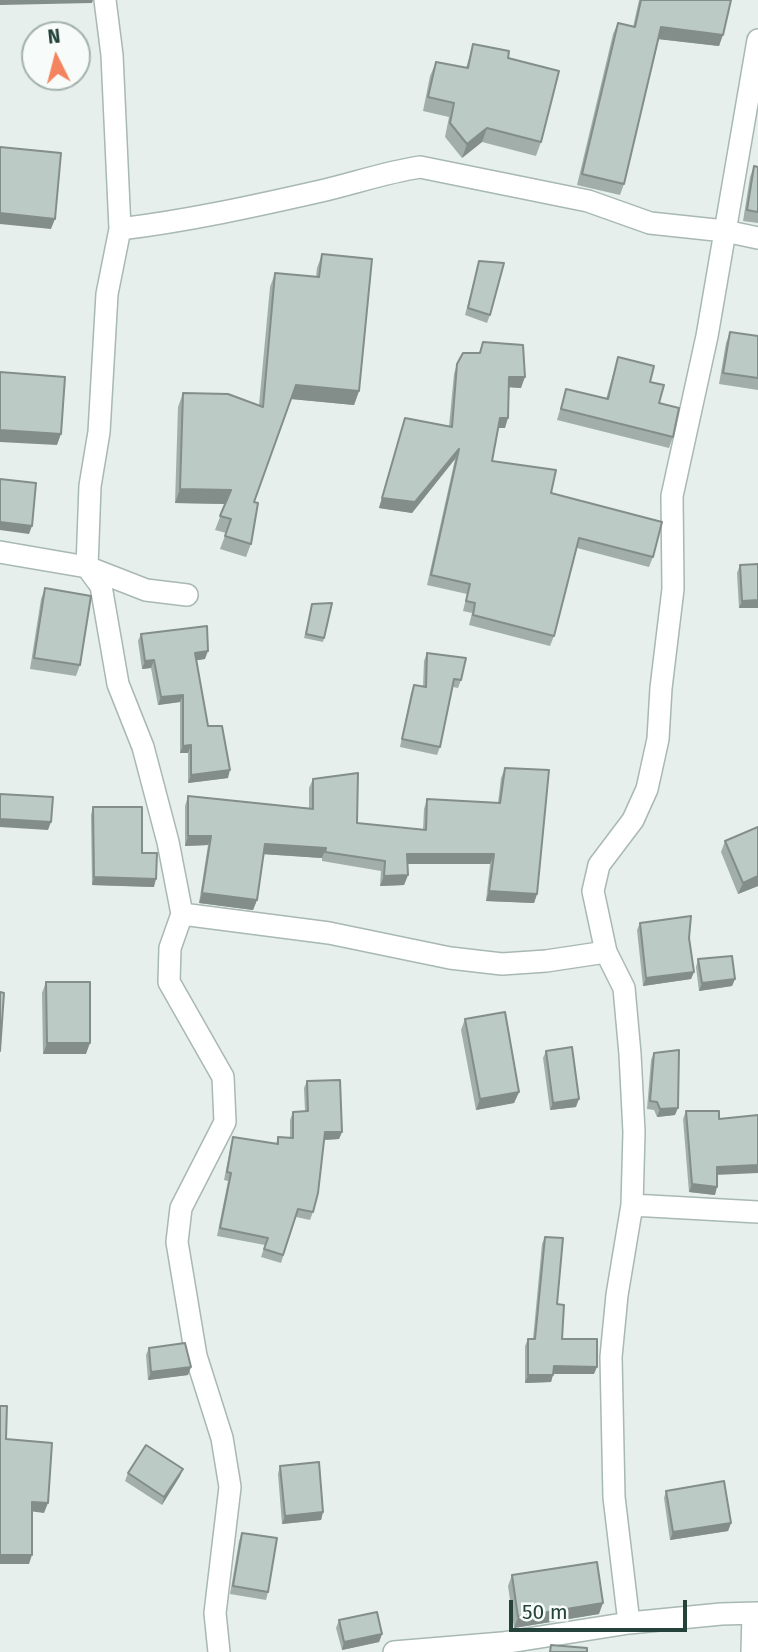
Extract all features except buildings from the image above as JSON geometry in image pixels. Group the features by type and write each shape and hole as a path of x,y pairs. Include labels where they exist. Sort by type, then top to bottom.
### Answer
{"street":[{"path":"105,0 112,55 120,229 107,295 99,432 90,486 87,568 101,586 118,684 143,747 169,842 182,914 170,947 169,982 223,1077 225,1122 181,1208 177,1242 196,1356 222,1438 230,1487 215,1613 219,1652"},
{"path":"629,1623 614,1496 611,1357 617,1295 632,1205 633,1106 624,988 606,952 593,891 599,865 633,820 647,789 658,738 673,589 672,496 707,337 758,40"},
{"path":"120,229 208,215 323,190 393,171 421,167 588,201 650,223 725,231 758,238"},
{"path":"0,552 87,568 146,590 187,595"},
{"path":"182,914 329,933 450,958 502,964 606,952"},
{"path":"632,1205 758,1212"},
{"path":"394,1652 502,1643 629,1623 721,1614 756,1614 752,1652"}]}
